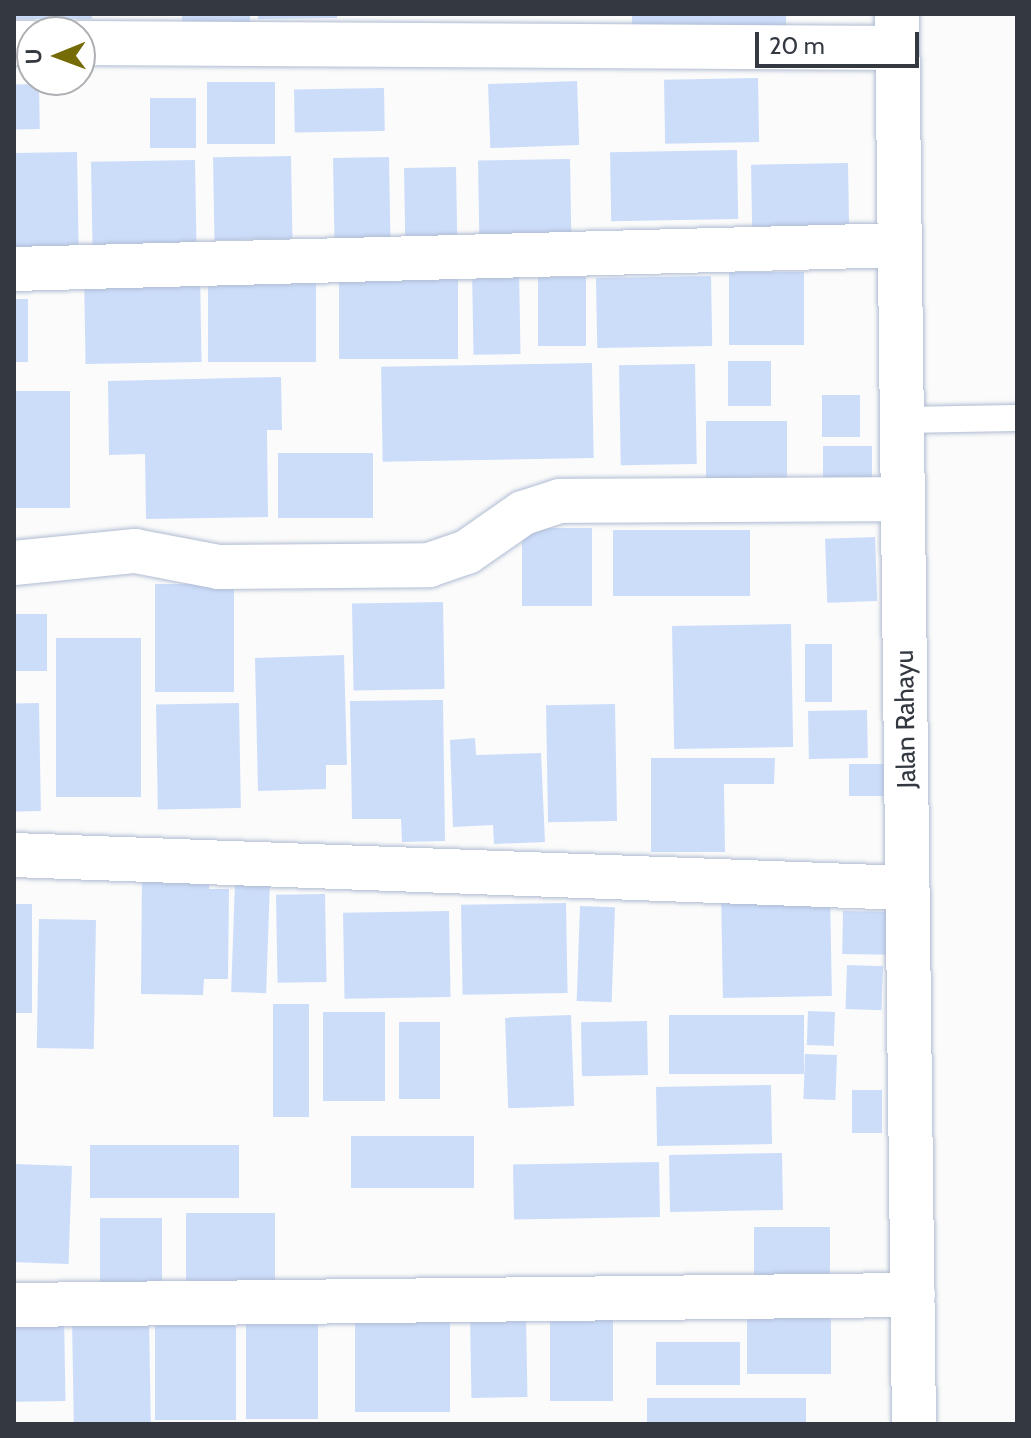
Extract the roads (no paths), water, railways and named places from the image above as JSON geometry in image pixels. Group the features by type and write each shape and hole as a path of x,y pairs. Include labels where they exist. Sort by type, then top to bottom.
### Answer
{"street":[{"path":"96,43 897,31"},
{"name":"Jalan Rahayu","path":"897,31 900,499 914,1424"},
{"path":"14,269 899,245"},
{"path":"14,563 135,551 219,567 429,565 467,552 523,513 560,501 900,499"},
{"path":"14,855 907,888"},
{"path":"14,1305 913,1295"}],"lane":[{"path":"901,420 1017,418"}]}
